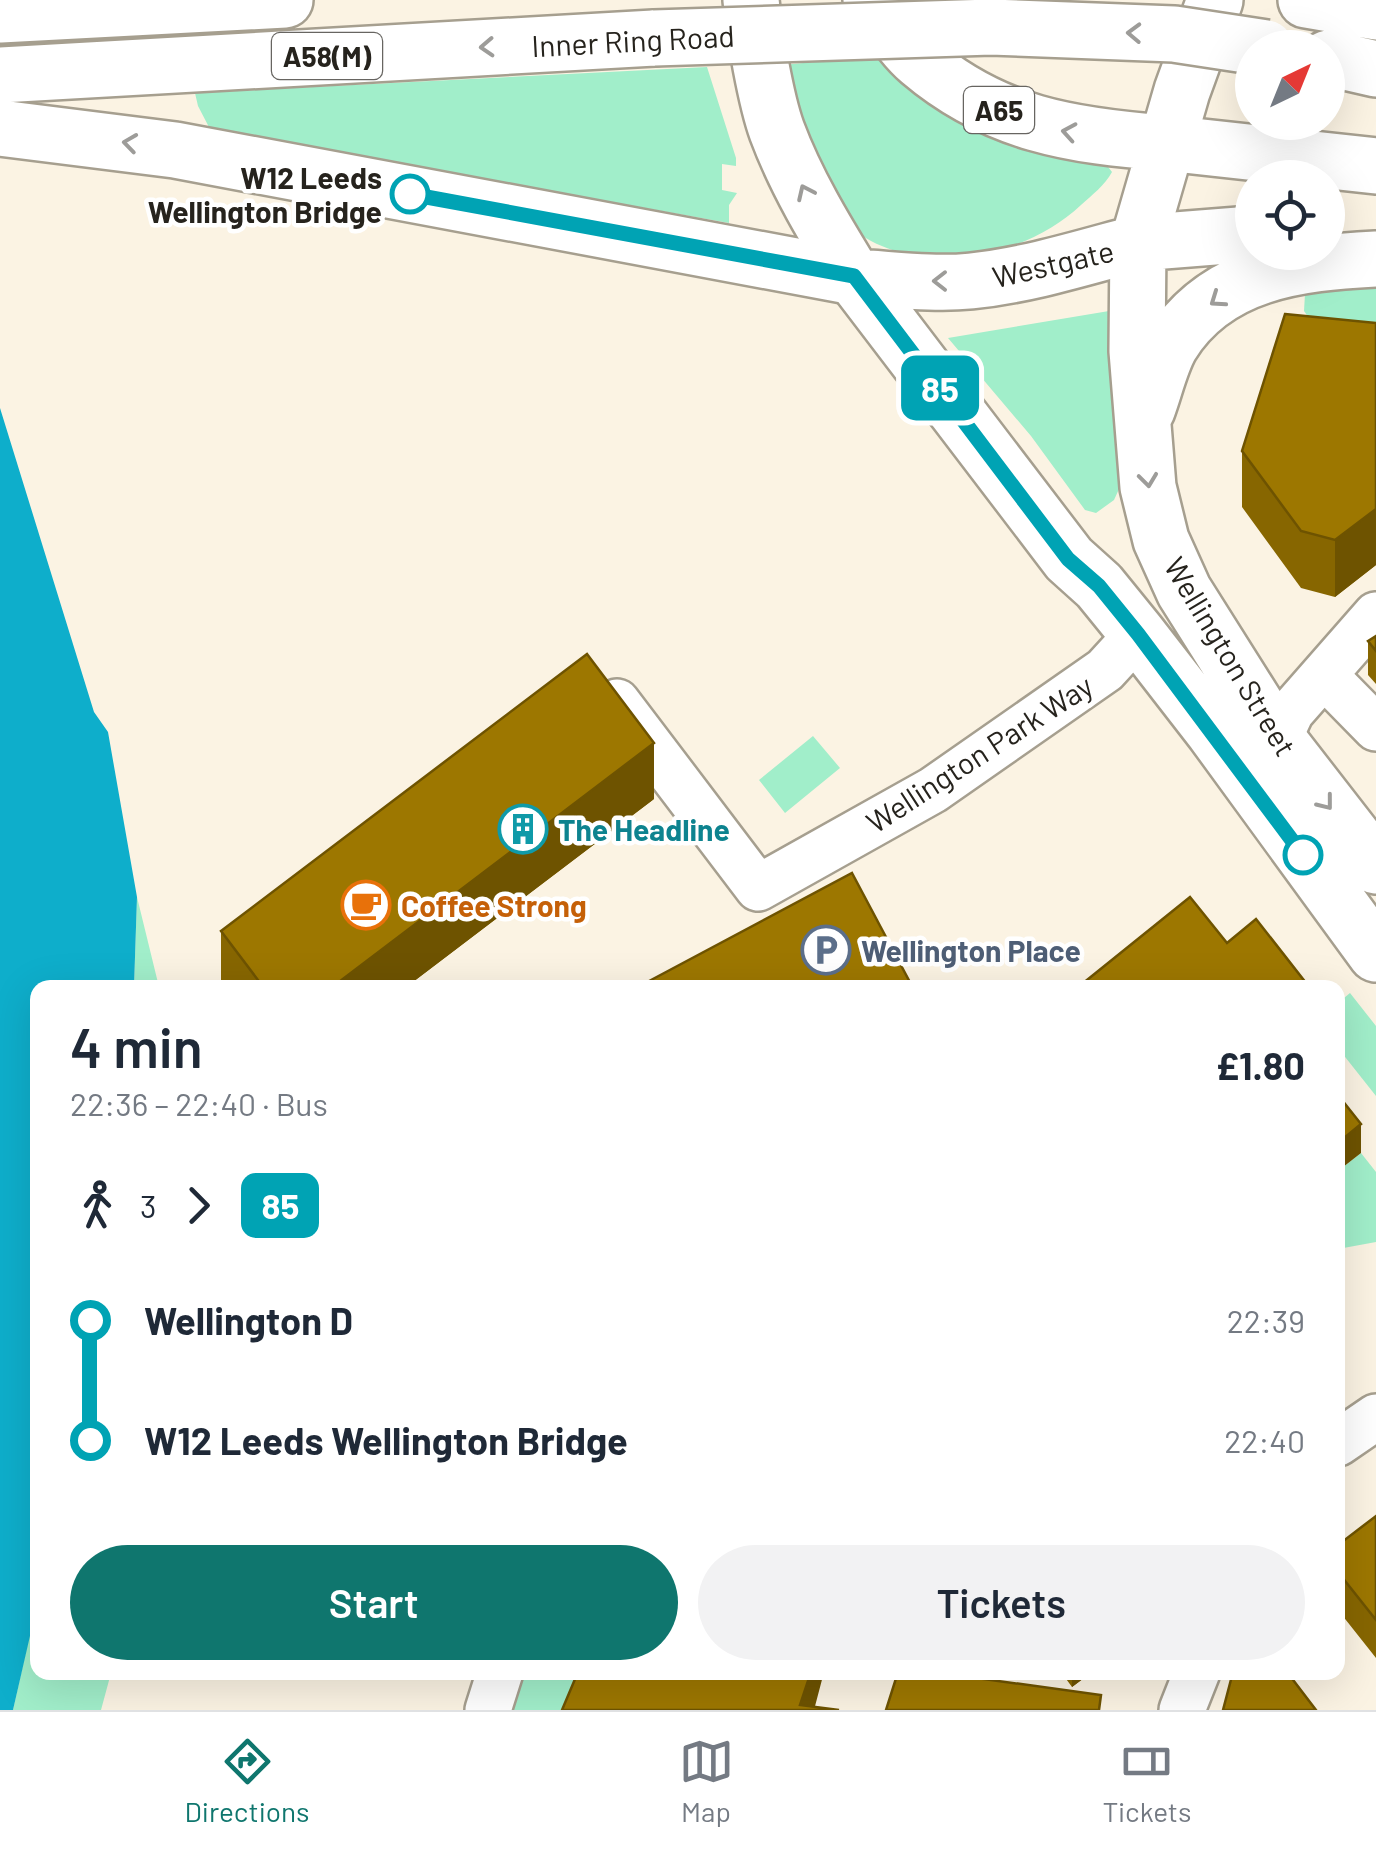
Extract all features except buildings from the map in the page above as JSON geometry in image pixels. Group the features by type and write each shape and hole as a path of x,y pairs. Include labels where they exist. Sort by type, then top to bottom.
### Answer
{"main road":[{"name":"A58(M)","path":"0,15 285,0"},
{"name":"Wellington Street","path":"751,0 776,129 811,206 854,276 1058,545 1099,586 1214,732 1376,954"},
{"name":"A65","path":"870,0 918,59 976,100 1040,126 1166,143"},
{"name":"Wellington Street","path":"1214,0 1166,143 1138,243 1137,351 1148,487 1161,540 1184,591 1278,740 1376,866"},
{"path":"1310,0 1376,12"},
{"name":"Inner Ring Road","path":"0,74 654,38 991,27 1174,34 1235,43"},
{"path":"1345,62 1376,69"},
{"name":"Westgate","path":"0,128 175,150 854,276 967,282 1032,272 1138,243 1235,235"},
{"path":"1166,143 1376,166"},
{"path":"1345,233 1376,232"},
{"path":"1142,422 1170,346 1193,318 1218,297 1254,276 1283,268 1376,259"}],"street":[{"path":"1278,740 1292,712 1372,618"},
{"name":"Wellington Park Way","path":"612,696 758,888 933,790 1104,670 1138,634"},
{"path":"1324,675 1376,728"},
{"path":"1345,1438 1376,1417"},
{"path":"488,1710 497,1680"},
{"path":"1182,1710 1195,1680"}],"green space":[{"path":"884,60 939,106 997,139 1044,154 1105,163 1112,172 1081,205 1024,242 956,258 922,257 889,249 859,233 830,206 782,65"},
{"path":"707,67 736,158 736,166 722,164 722,190 737,193 729,205 729,223 211,131 195,93"},
{"path":"1376,283 1376,324 1316,328 1304,311 1305,294 1318,287"},
{"path":"1127,308 1119,489 1114,500 1096,513 1085,510 1031,436 948,338"},
{"path":"813,736 840,768 785,813 759,780"},
{"path":"137,897 157,980 134,980"},
{"path":"1350,993 1376,1026 1376,1096 1345,1057 1345,997"},
{"path":"1361,1153 1376,1172 1376,1242 1345,1248 1345,1166"},
{"path":"30,1633 30,1680 109,1680 101,1710 13,1710"},
{"path":"509,1680 594,1680 582,1710 501,1710"}],"water":[{"path":"0,408 94,712 108,732 137,897 134,980 30,980 30,1636 13,1710 0,1710"}],"bus line":[{"name":"85","path":"410,194 854,276 1068,559 1099,586 1214,732 1303,855"}],"place":[{"name":"W12 Leeds Wellington Bridge","path":"410,194"},
{"name":"The Headline","path":"523,829"},
{"name":"Coffee Strong","path":"366,905"},
{"name":"Wellington Place","path":"826,950"}]}
